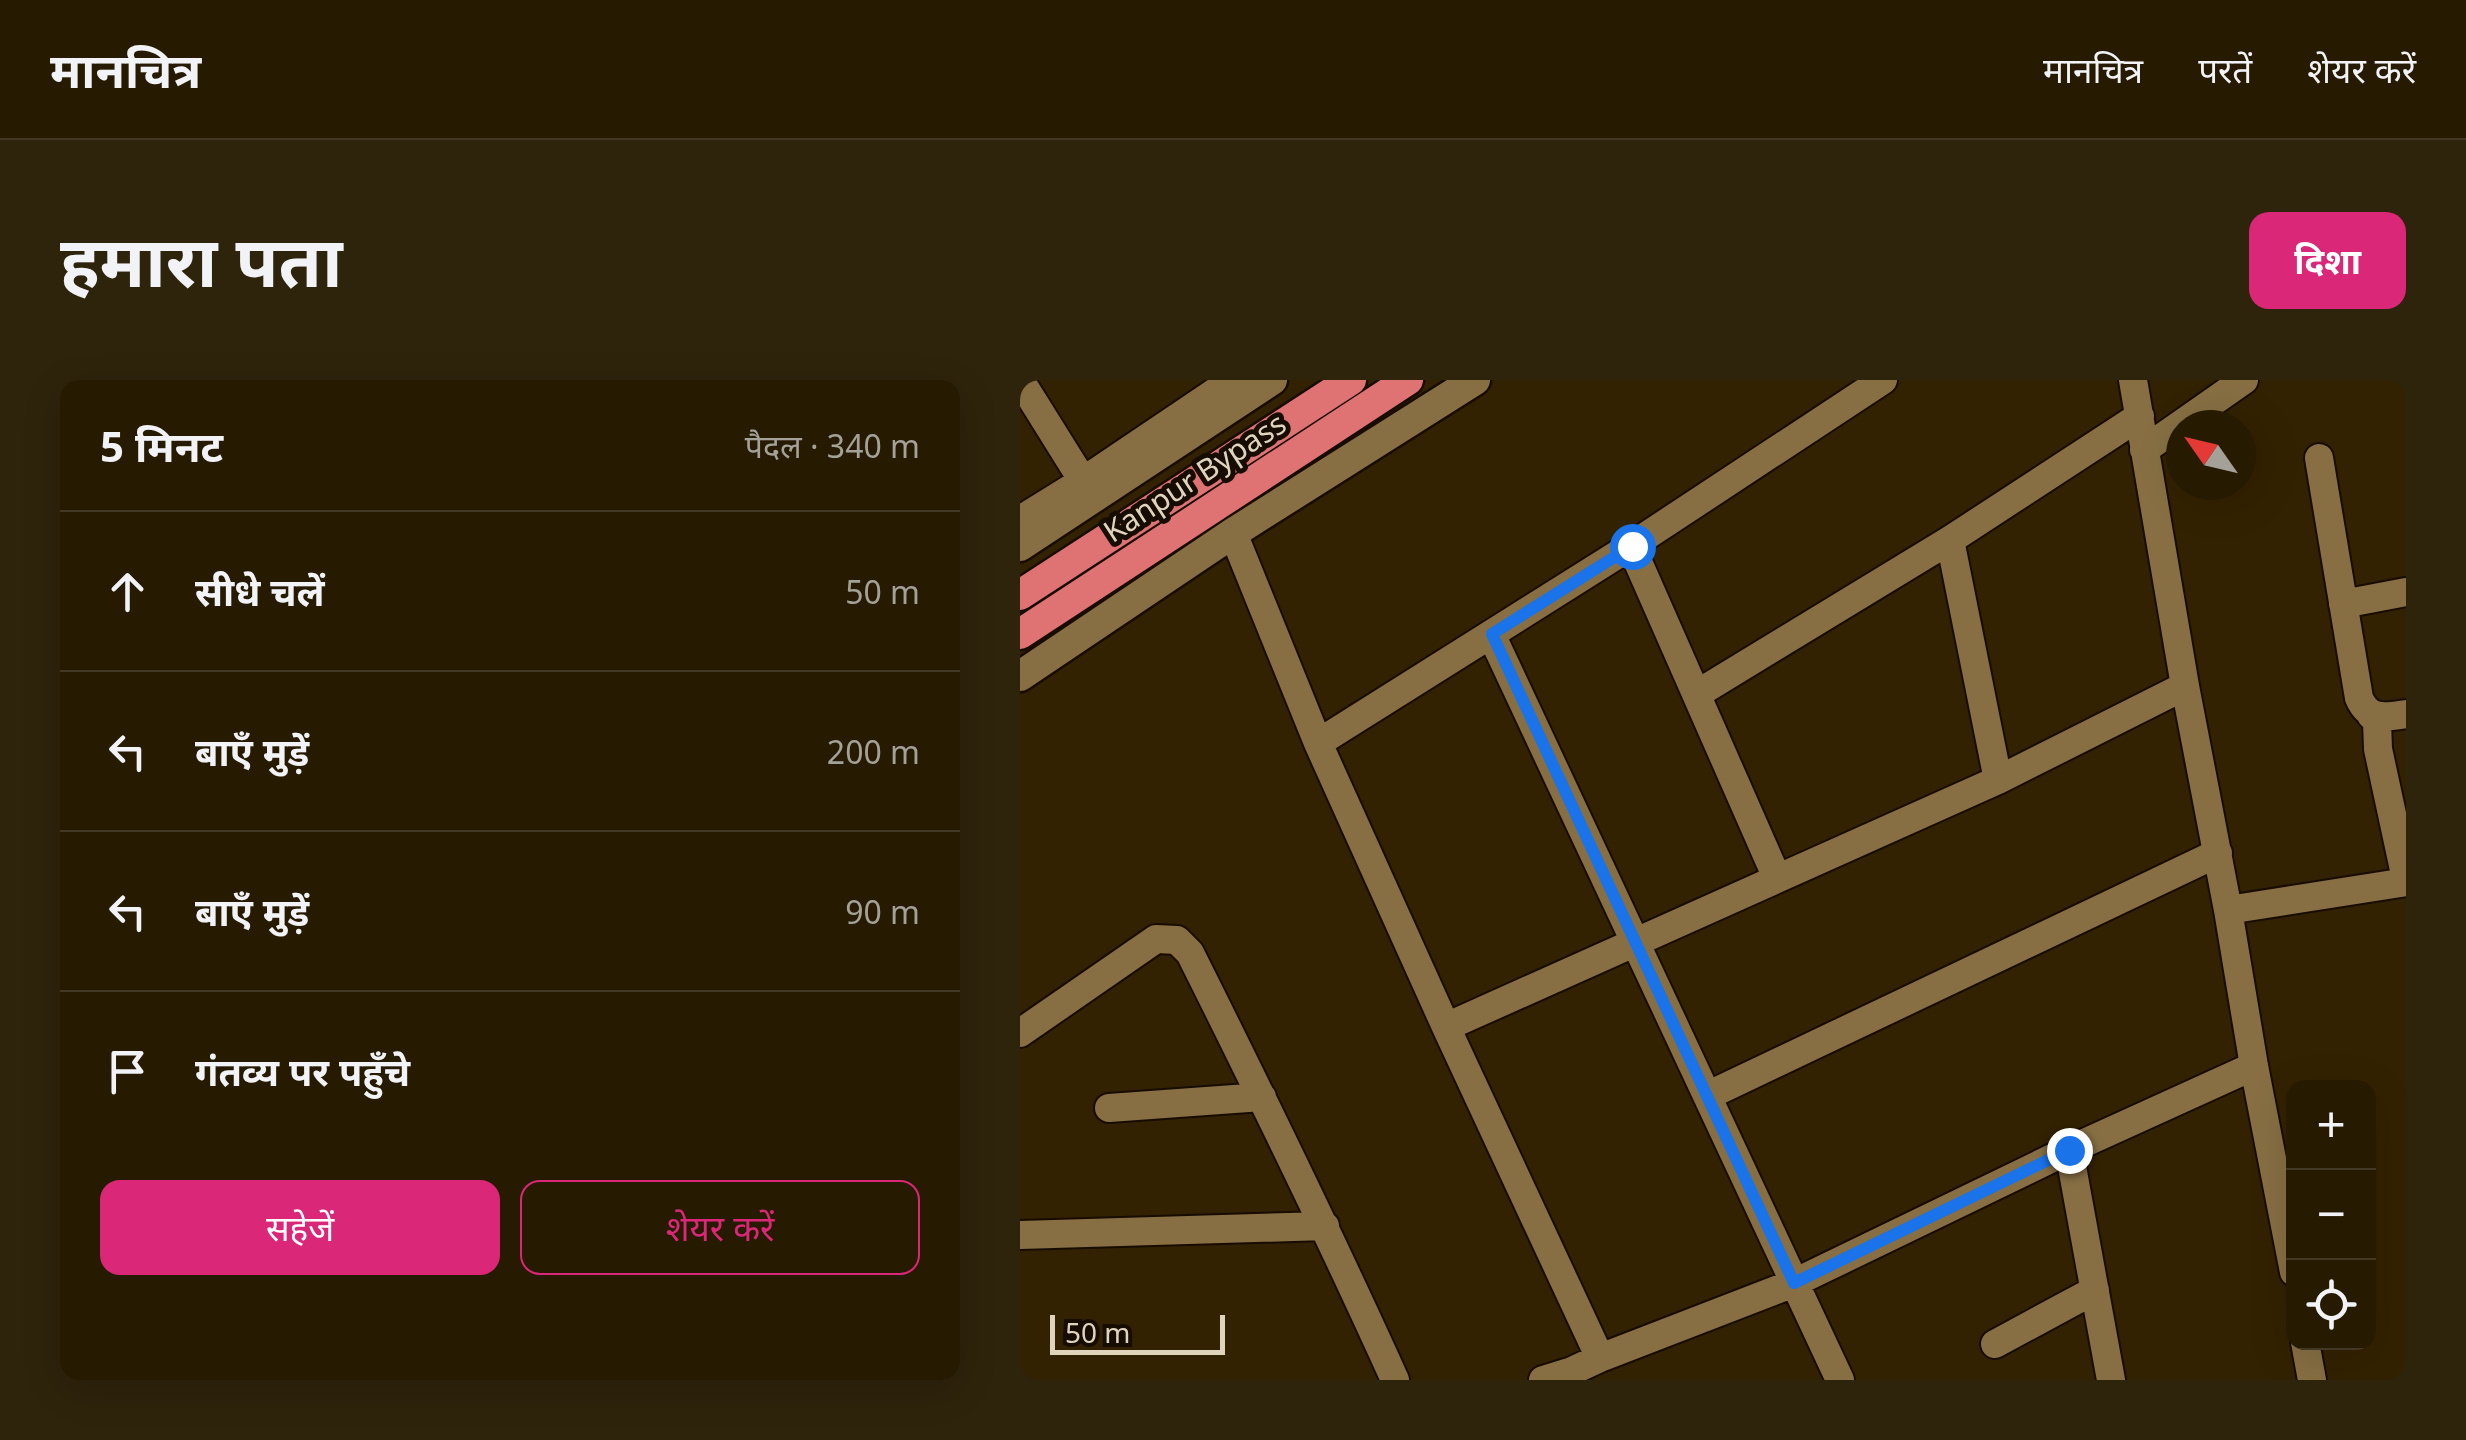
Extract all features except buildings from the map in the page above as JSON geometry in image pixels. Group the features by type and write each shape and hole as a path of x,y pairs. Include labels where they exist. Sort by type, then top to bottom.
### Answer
{"highway":[{"name":"Kanpur Bypass","path":"1020,596 1351,380"},
{"name":"Kanpur Bypass","path":"1020,634 1408,380"}],"main road":[{"path":"1020,676 1233,533 1475,380"},
{"path":"1020,546 1269,381"}],"street":[{"path":"1020,380 1083,482"},
{"path":"1020,520 1083,482 1232,380"},
{"path":"1318,743 1632,546 1883,380"},
{"path":"2132,380 2292,1260"},
{"path":"2144,450 2244,380"},
{"path":"1697,694 1950,540 2140,416"},
{"path":"2228,910 2406,880 2378,749 2377,720 2363,708 2360,698 2320,458"},
{"path":"1233,533 1318,743 1600,1358"},
{"path":"1950,540 1998,780"},
{"path":"1632,546 1778,878"},
{"path":"2343,604 2406,592"},
{"path":"1492,634 1840,1380"},
{"path":"1446,1027 1998,780 2186,686"},
{"path":"2371,715 2381,718 2406,714"},
{"path":"1707,1096 2218,853"},
{"path":"1020,1033 1156,939 1178,940 1190,953 1326,1226 1395,1380"},
{"path":"1542,1380 1573,1376 1600,1358 1794,1283 2254,1066"},
{"path":"1109,1108 1262,1097"},
{"path":"2069,1150 2111,1380"},
{"path":"1020,1235 1326,1226"},
{"path":"1995,1344 2095,1290"},
{"path":"2306,1350 2312,1380"}],"route":[{"path":"1632,546 1492,634 1794,1283 2069,1150"}]}
